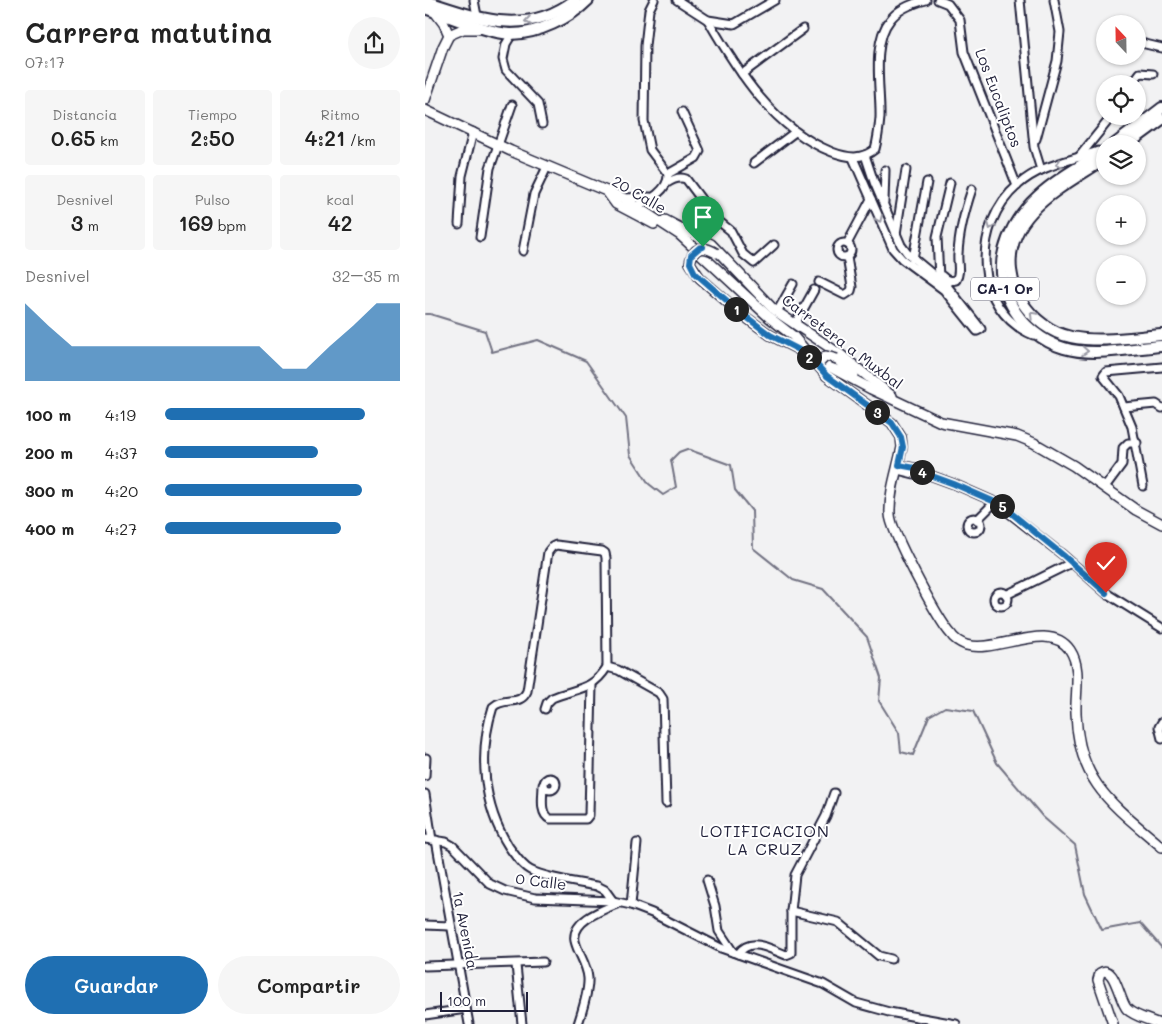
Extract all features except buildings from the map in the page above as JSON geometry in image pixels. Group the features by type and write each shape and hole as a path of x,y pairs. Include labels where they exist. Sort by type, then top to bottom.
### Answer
{"highway":[{"path":"425,1 500,22 534,20 560,10 575,0"},
{"path":"430,10 492,30 512,34 551,24 570,15 589,0"},
{"path":"1127,135 1162,108"},
{"path":"1140,135 1162,119"},
{"name":"CA-1 Or","path":"1096,156 1032,200 1017,218 1006,242 1002,266 1004,286 1008,299 1014,311 1039,336 1064,348 1092,351 1162,346"},
{"name":"CA-1 Or","path":"1096,164 1051,194 1032,210 1024,220 1017,231 1010,259 1015,290 1033,316 1044,325 1068,337 1093,340 1162,334"}],"main road":[{"path":"427,111 447,48 448,39 444,24 430,10"},
{"path":"425,100 443,47 448,39 463,29 492,30"},
{"name":"20 Calle","path":"427,111 499,145 623,198 636,206 680,236 770,318 793,336 807,354 824,366"},
{"path":"606,191 616,204 666,231 681,242 719,275 765,320 781,332"},
{"name":"Carretera a Muxbal","path":"648,214 663,219 711,244 776,311 841,355 902,404"},
{"path":"776,311 760,301 716,253 703,247 691,255 690,263 695,273 740,312 770,335 807,354"},
{"path":"865,386 837,358 826,356 824,366 827,376 888,420 897,429 901,437 903,447 889,514 893,528 909,561 951,635 968,645 998,645 1041,637 1054,638 1066,645 1077,666 1076,714 1078,736 1083,758 1091,778 1114,805 1162,847"},
{"name":"Carretera a Muxbal","path":"824,366 941,422 1017,436 1034,443 1074,466 1136,510 1162,524"},
{"path":"1113,1024 1098,980 1100,973 1104,970 1108,971 1112,976 1122,1002 1127,1009 1159,1024"}],"street":[{"path":"474,0 477,16"},
{"path":"654,0 649,10 647,28 643,121 650,150 668,174 667,183"},
{"path":"677,0 708,20 734,24 775,0"},
{"path":"708,20 742,74 777,117 795,132 824,149 853,158 865,156 875,148 879,133 879,54 882,36 890,19 906,7 923,0"},
{"name":"Los Eucaliptos","path":"938,0 949,4 960,20 964,52 1017,186"},
{"path":"1020,0 1034,147 1041,170"},
{"path":"1034,147 1057,61 1060,32 1055,0"},
{"path":"742,74 803,29"},
{"path":"512,34 506,44 503,58 506,70 538,104 542,124"},
{"path":"1146,44 1162,48"},
{"path":"1139,75 1140,73 1153,74"},
{"path":"480,237 490,168 511,105"},
{"path":"668,174 696,158 700,152 682,112"},
{"path":"1078,158 1104,125"},
{"path":"459,224 462,176 473,132"},
{"path":"754,163 795,132"},
{"path":"1055,344 1016,325 992,294 986,276 984,261 989,230 1002,205 1017,186 1041,170 1096,153"},
{"path":"865,156 901,245 919,268 944,290 977,332 981,329 938,275 937,237 950,183"},
{"path":"853,158 893,249 901,260 938,275 947,281 956,280 959,276 957,255 964,212 972,189"},
{"path":"523,251 534,194 547,166"},
{"path":"884,206 885,170"},
{"path":"896,235 906,170"},
{"path":"636,206 661,191 673,179 682,177 686,179 713,215 731,231 743,254 750,261 754,263 759,260 774,245"},
{"path":"913,259 927,182"},
{"path":"623,198 653,196"},
{"path":"847,244 871,199"},
{"path":"847,244 840,244 836,250 839,256 847,256"},
{"path":"819,282 839,294 845,295 851,291 853,287 847,256 851,250 847,244"},
{"path":"776,311 793,284"},
{"path":"795,324 814,290"},
{"path":"1143,486 1137,443 1132,426 1119,396 1105,381 1104,373 1162,367"},
{"path":"1124,407 1157,404 1162,408"},
{"path":"1105,487 1121,464 1123,448 1128,443 1137,443"},
{"path":"898,468 915,468 995,502 1106,593 1162,628"},
{"path":"977,520 995,502"},
{"path":"545,709 547,703 552,698 592,685 600,678 607,667 605,554 575,548 551,547 548,552 527,691 520,700 503,701 493,707 485,751 485,778 503,838 522,864 530,870 541,874 597,886 605,890 617,902 652,913 692,935 735,953 813,980 856,1003 889,1012 956,1024"},
{"path":"1006,595 1071,563"},
{"path":"607,667 617,670 659,693 663,699 667,803"},
{"path":"543,785 543,812 546,817 550,819 587,819 589,815 592,685"},
{"path":"1161,724 1162,739"},
{"path":"425,776 426,758"},
{"path":"735,953 745,946 755,944 785,956 791,952 791,911 795,874 825,816 834,793"},
{"name":"1a Avenida","path":"425,794 431,840 469,1024"},
{"name":"0 Calle","path":"431,840 446,842 459,850 490,884 505,891 535,898 617,902"},
{"path":"631,906 637,843"},
{"path":"707,880 715,906 719,930 735,953"},
{"path":"578,1024 588,980 583,958 575,941 575,933 580,925 617,902"},
{"path":"791,911 838,922 879,956 891,959"},
{"path":"425,925 450,926"},
{"path":"425,966 543,962"},
{"path":"516,964 523,1024"},
{"path":"425,1015 466,1009"}],"waterway":[{"path":"425,314 485,331 492,352 538,340 586,361 626,418 630,455 649,484 663,495 676,487 671,460 679,452 687,449 731,465 735,490 752,511 753,548 793,580 823,589 867,637 881,678 879,701 899,733 901,752 913,755 929,716 945,707 973,711 997,763 1043,817 1075,845 1085,894 1102,930 1140,923 1162,948"}],"district":[{"name":"LOTIFICACION LA CRUZ","path":"765,840"}],"route":[{"path":"703,247 691,255 690,263 695,273 770,335 807,354 833,381 892,423 901,437 903,447 899,465 915,468 1005,508 1106,593"}]}
